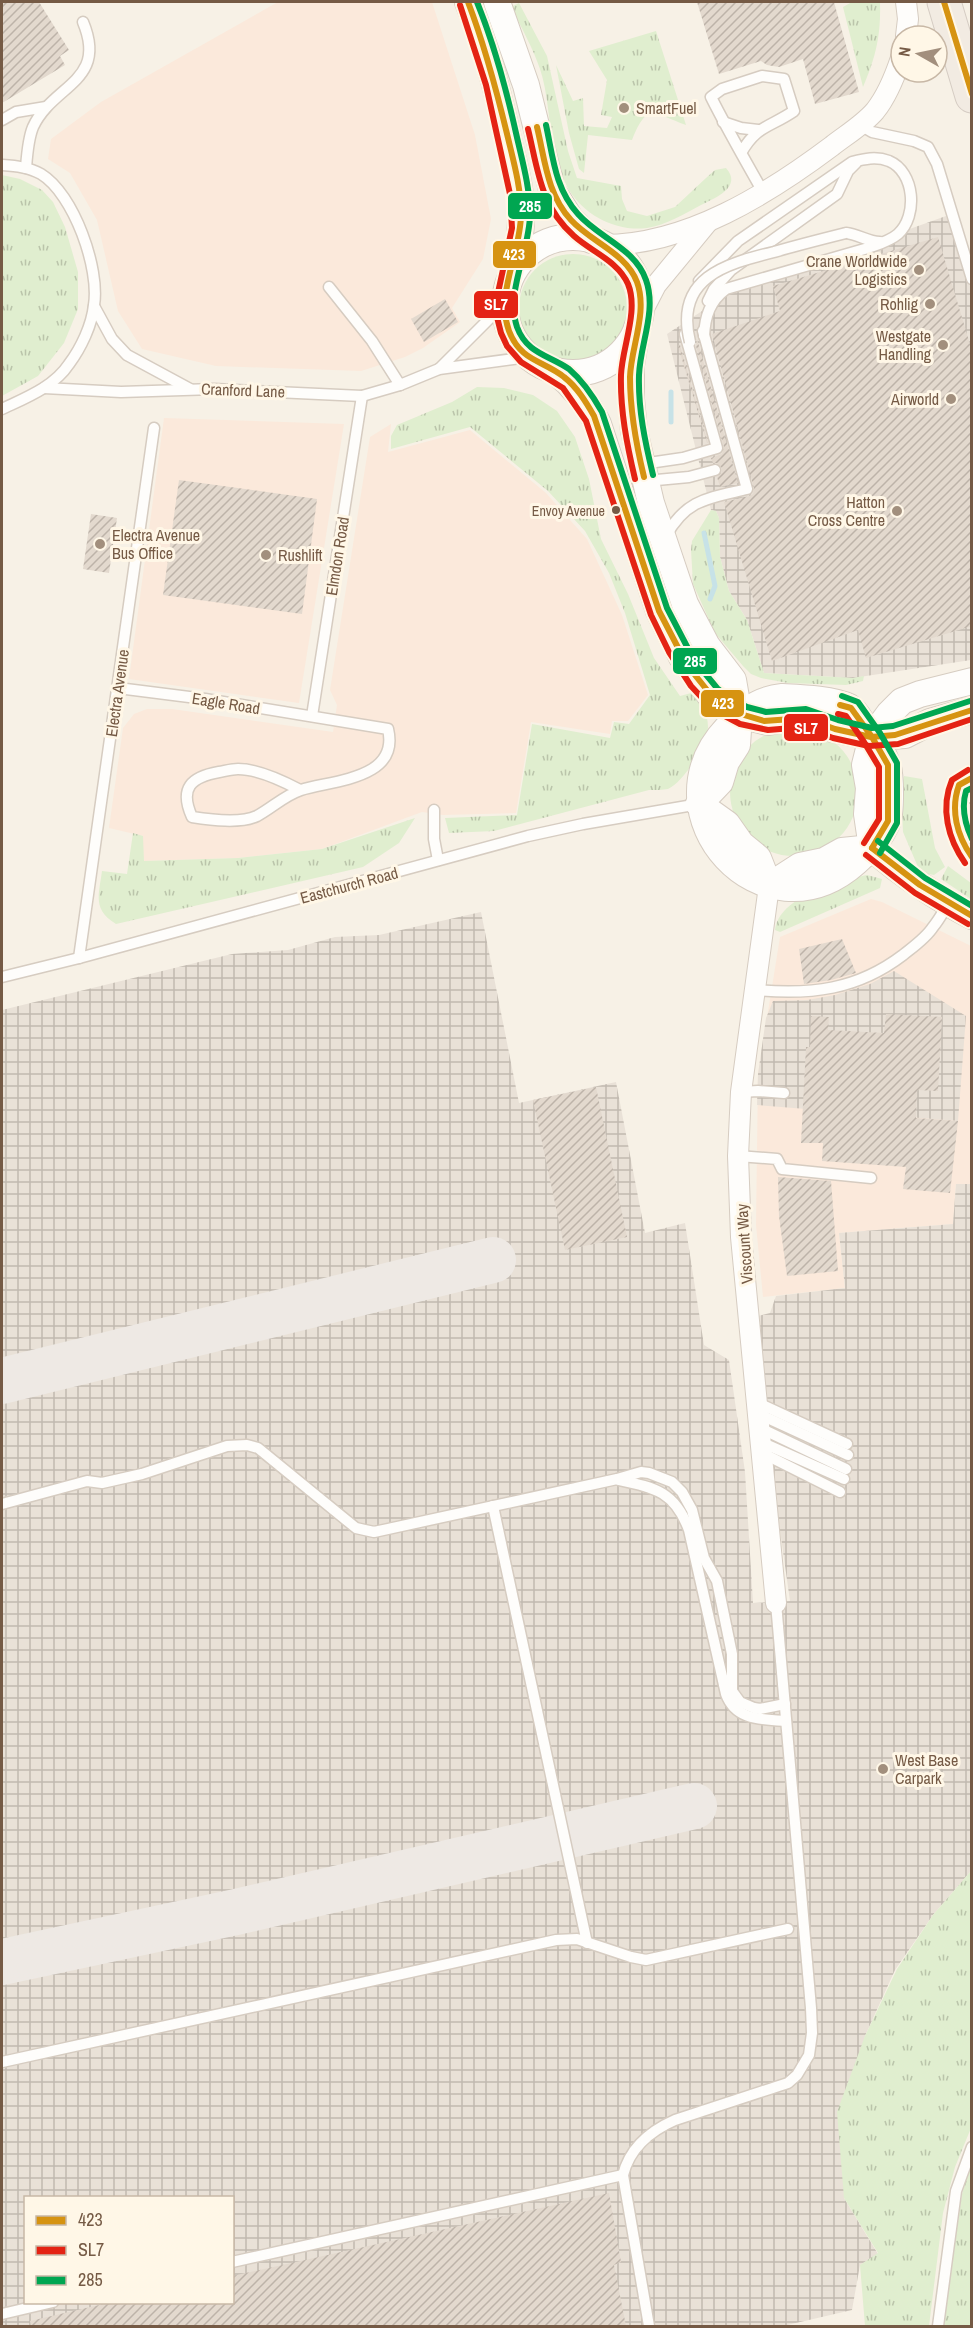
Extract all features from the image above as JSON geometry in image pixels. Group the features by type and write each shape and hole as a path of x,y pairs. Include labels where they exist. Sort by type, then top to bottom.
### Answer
{"highway":[{"path":"944,2 972,96"}],"street":[{"path":"468,2 482,37 496,86 516,175 521,215 519,242 507,289 505,312 516,344 528,357 555,371 583,373 608,364 629,344 656,285 709,221"},
{"path":"497,2 526,85 552,190 571,220 627,264 640,297 631,365 631,399 634,431 643,472 685,604 707,646 733,680 739,715 737,746 726,762 720,782 699,804 707,831 720,850 742,871 769,886 800,866 824,861 842,851 872,848"},
{"path":"906,2 907,24"},
{"path":"507,289 518,264 543,244 576,237 598,242 649,242 709,221 810,163 875,111 890,84"},
{"path":"555,371 572,385 598,423 650,586 670,636 712,698 739,715"},
{"path":"972,681 902,701 872,737 865,765 869,788 867,814 872,848 898,871 948,904 972,916"},
{"path":"739,715 768,698 782,697 826,702 851,708 872,737"},
{"path":"872,737 905,735 930,723 972,710"},
{"name":"Viscount Way","path":"769,886 741,1092 738,1155 741,1237 776,1603"}],"lane":[{"path":"26,168 33,127 46,107 77,79 86,64 90,38 83,22"},
{"path":"741,153 749,138 758,130 777,123 794,111 784,79 762,76 722,89 711,97 723,122 763,192"},
{"path":"2,120 16,112 46,107"},
{"path":"723,122 741,128 758,130"},
{"path":"860,125 872,132 914,141 928,147 937,164 972,279"},
{"path":"643,472 717,448 684,330 684,316 690,293 738,241 852,162 874,158 887,160 896,165 911,194 912,207 909,220 900,232 891,239 726,289 717,296 709,308 705,322 705,336"},
{"path":"664,540 671,526 688,507 706,499 747,489 703,334 705,306 714,289 732,270 740,264 749,257 794,224 837,194 853,165 864,160 886,161 901,173 910,194 910,207 907,220 899,232 878,242 872,242 857,234 846,233 813,242 749,258 738,261 718,269 699,284 689,303 686,316 690,342"},
{"path":"2,165 26,168 42,175 61,191 75,215 93,273 94,306 83,341 69,366 44,388 2,409"},
{"path":"329,287 372,341 400,385"},
{"name":"Cranford Lane","path":"439,369 490,318 507,289"},
{"path":"94,306 112,339 127,355 190,389"},
{"name":"Cranford Lane","path":"44,388 130,392 190,389 362,396 400,385 439,369 528,357"},
{"name":"Elmdon Road","path":"312,716 362,396"},
{"name":"Electra Avenue","path":"79,958 154,428"},
{"path":"643,472 688,477 715,470"},
{"name":"Eagle Road","path":"118,688 388,729 391,742 384,760 367,773 332,784 300,790"},
{"path":"238,769 284,781 300,790 255,817 231,820 204,819 192,817 189,809 188,794 193,781 201,775 218,772 238,769"},
{"path":"972,798 968,780 959,785 956,792 956,817 965,849 972,858"},
{"name":"Eastchurch Road","path":"2,977 438,860 583,824 699,804"},
{"path":"434,810 434,839 438,860"},
{"path":"754,990 806,992 836,988 859,981 886,968 909,950 933,929 948,904"},
{"path":"741,1092 758,1090 784,1093"},
{"path":"738,1155 777,1160 782,1169 871,1178"},
{"path":"760,1428 847,1450"},
{"path":"760,1428 845,1474"},
{"path":"760,1428 840,1492"},
{"path":"2,1504 87,1480 102,1483 142,1474 227,1446 247,1445 258,1448 356,1528 374,1532 641,1472 650,1473 672,1482 682,1492 695,1518 704,1558 717,1581 732,1654 732,1691 740,1702 754,1708 785,1704"},
{"path":"617,1479 663,1493 676,1504 685,1519 697,1563 719,1668 726,1694 733,1707 744,1716 786,1721"},
{"path":"493,1506 587,1943"},
{"path":"649,2326 623,2175 627,2159 658,2127 788,2083 809,2055 812,2041 776,1603"},
{"path":"2,2062 556,1940 576,1939 646,1960 788,1929"},
{"path":"938,2326 956,2191 972,2147"},
{"path":"234,2262 623,2175"},
{"path":"2,2314 44,2304"}],"shaded area":[{"path":"278,2 432,2 475,135 491,219 483,259 452,308 460,322 423,348 405,357 361,371 216,366 142,349 118,311 97,220 70,173 48,159 51,139 101,102"},
{"name":"Hatton Cross Centre","path":"946,216 971,283 971,660 853,678 764,673 747,620 729,591 720,557 719,518 716,511 711,510 667,334 728,294"},
{"path":"164,418 344,424 299,703 129,679"},
{"path":"391,424 388,452 470,430 546,493 587,539 622,615 648,695 628,721 612,721 610,734 531,722 516,813 443,815 422,812 322,849 238,858 143,861 143,836 109,828 123,728 134,714 147,709 172,709 333,732 337,705 330,690 370,437"},
{"path":"871,899 882,902 971,946 971,1184 956,1184 953,1224 839,1233 845,1288 763,1297 756,1225 758,1074 780,937"},
{"path":"481,912 519,1103 616,1082 645,1233 685,1223 704,1345 729,1360 745,1472 753,1603 790,1601 750,1318 770,1313 776,1296 845,1288 839,1233 953,1224 956,1184 971,1184 971,1871 933,1915 895,1970 865,2036 844,2198 878,2254 860,2265 852,2310 783,2326 2,2326 2,1010 232,954 288,950 335,937 379,935"},
{"path":"894,971 966,1016 958,1121 757,1105 758,1074 766,1018 773,1001 807,1000 835,995 870,984"}],"green space":[{"path":"852,2 880,2 877,45 863,87 843,7"},
{"path":"519,3 547,56 568,151 577,178 621,186 622,199 627,211 647,216 675,207 715,170 726,168 730,175 731,181 725,191 675,219 647,228 636,229 613,225 593,215 584,207 569,190 559,166 540,69 511,7"},
{"path":"656,31 686,125 658,114 652,114 642,120 632,140 588,135 584,173 579,169 569,133 556,65 573,101 583,98 584,126 607,128 612,117 601,115 607,80 589,51"},
{"path":"2,175 20,179 42,190 53,202 65,227 78,272 78,309 64,343 38,376 2,396"},
{"path":"573,254 594,258 611,270 623,287 627,308 623,329 611,346 594,358 573,362 552,358 535,346 523,329 519,308 523,287 535,270 552,258"},
{"path":"477,387 504,388 533,395 557,411 575,437 589,479 601,539 628,594 654,658 680,696 695,692 704,709 708,727 704,743 694,762 681,779 668,789 649,790 494,831 449,833 445,818 517,815 532,724 610,738 614,722 629,724 650,695 625,613 609,573 585,531 548,491 470,427 391,449 391,436 397,425 452,402"},
{"path":"711,510 716,511 719,518 720,557 729,591 747,620 764,673 853,678 864,676 863,681 846,685 788,683 761,678 751,674 743,666 715,633 693,584 692,541"},
{"path":"794,728 819,732 840,746 854,767 858,792 854,817 840,838 819,852 794,856 769,852 748,838 734,817 730,792 734,767 748,746 769,732"},
{"path":"904,776 922,779 935,848 945,867 934,875 924,873 918,867 903,832 901,789"},
{"path":"415,818 399,843 363,867 116,924 108,919 100,907 102,871 127,874 133,833 143,836 144,861 238,858 322,849"},
{"path":"948,866 971,883 971,899 941,879"},
{"path":"867,875 882,879 880,888 780,932 775,930 779,918 798,900 826,886"},
{"path":"971,1871 971,2128 955,2167 943,2213 929,2326 865,2326 860,2265 878,2253 844,2198 837,2112 865,2036 897,1969 933,1915"},
{"path":"971,2164 971,2326 943,2326 962,2194"}],"building":[{"path":"2,2 39,2 69,50 60,56 65,65 2,103"},
{"path":"697,2 834,2 859,92 815,104 803,59 779,67 767,65 761,61 719,74"},
{"name":"Hatton Cross Centre","path":"938,237 972,351 972,626 866,658 858,630 772,661 724,502 749,496 753,494 754,488 712,334 780,311 773,286"},
{"path":"445,299 458,322 424,342 411,319"},
{"path":"697,339 738,483 720,487 717,477 722,472 722,468 717,463 713,463 711,458 722,454 724,447 696,346"},
{"path":"680,345 708,443 678,346"},
{"path":"179,480 317,499 302,614 163,595"},
{"name":"Electra Avenue Bus Office","path":"91,514 117,518 109,573 83,569"},
{"path":"842,939 856,973 804,984 799,949"},
{"path":"886,1014 942,1017 938,1091 917,1090 916,1118 958,1121 950,1193 903,1189 906,1167 822,1161 823,1143 801,1143 806,1047 810,1047 811,1016 829,1017 828,1030 884,1033"},
{"path":"596,1087 627,1237 565,1250 533,1100"},
{"path":"778,1177 831,1181 838,1271 787,1276 779,1216"},
{"path":"609,2193 621,2262 614,2265 626,2326 31,2326 30,2321 103,2304 234,2304 234,2276"}],"waterway":[{"path":"671,392 671,422"},
{"path":"704,533 715,586 710,599"}],"taxiway":[{"path":"2,1381 493,1260"},
{"path":"2,1962 236,1912 694,1806"}],"transit line":[{"name":"423","path":"468,2 495,86 520,195 520,229 505,302 505,317 509,331 526,355 556,371 569,381 594,416 659,611 687,665 711,695 726,706 764,721 805,718 835,729 871,737 895,735 972,710"},
{"name":"285","path":"477,2 504,83 529,194 529,228 514,299 517,327 521,336 539,353 569,369 587,389 602,412 667,608 694,660 717,688 731,699 747,707 766,712 806,709 872,728 893,726 970,701"},
{"name":"423","path":"944,2 972,94"},
{"name":"SL7","path":"460,5 486,85 510,194 512,228 496,302 501,333 507,346 521,362 563,388 586,421 651,615 669,652 691,686 721,714 740,724 768,730 804,727 833,738 869,746 898,744 972,719"},
{"name":"285","path":"546,125 556,172 570,204 586,222 625,251 641,269 646,280 650,304 640,363 639,388 647,450 653,475"},
{"name":"423","path":"537,127 548,176 563,210 579,228 617,255 632,272 637,282 641,305 631,366 630,390 638,452 644,477"},
{"name":"SL7","path":"528,129 542,187 554,212 574,236 618,269 628,284 632,306 622,364 621,388 625,427 635,479"},
{"name":"285","path":"842,696 858,702 880,733 897,763 897,823 880,853"},
{"name":"423","path":"840,705 851,708 872,737 888,765 888,821 872,848"},
{"name":"SL7","path":"838,714 846,716 879,767 879,819 864,843"},
{"name":"SL7","path":"965,863 950,834 946,812 948,791 952,780 968,770"},
{"name":"423","path":"972,778 959,785 955,804 959,832 972,857"},
{"name":"285","path":"972,788 966,791 964,804 966,822 972,839"},
{"name":"285","path":"878,841 925,878 972,906"},
{"name":"423","path":"872,848 920,885 972,916"},
{"name":"SL7","path":"866,855 915,893 968,924"}],"place":[{"name":"SmartFuel","path":"624,108"},
{"name":"Crane Worldwide Logistics","path":"919,270"},
{"name":"Rohlig","path":"930,304"},
{"name":"Westgate Handling","path":"943,345"},
{"name":"Airworld","path":"951,399"},
{"name":"Envoy Avenue","path":"616,510"},
{"name":"Hatton Cross Centre","path":"897,511"},
{"name":"Electra Avenue Bus Office","path":"100,544"},
{"name":"Rushlift","path":"266,555"},
{"name":"West Base Carpark","path":"883,1769"}]}
